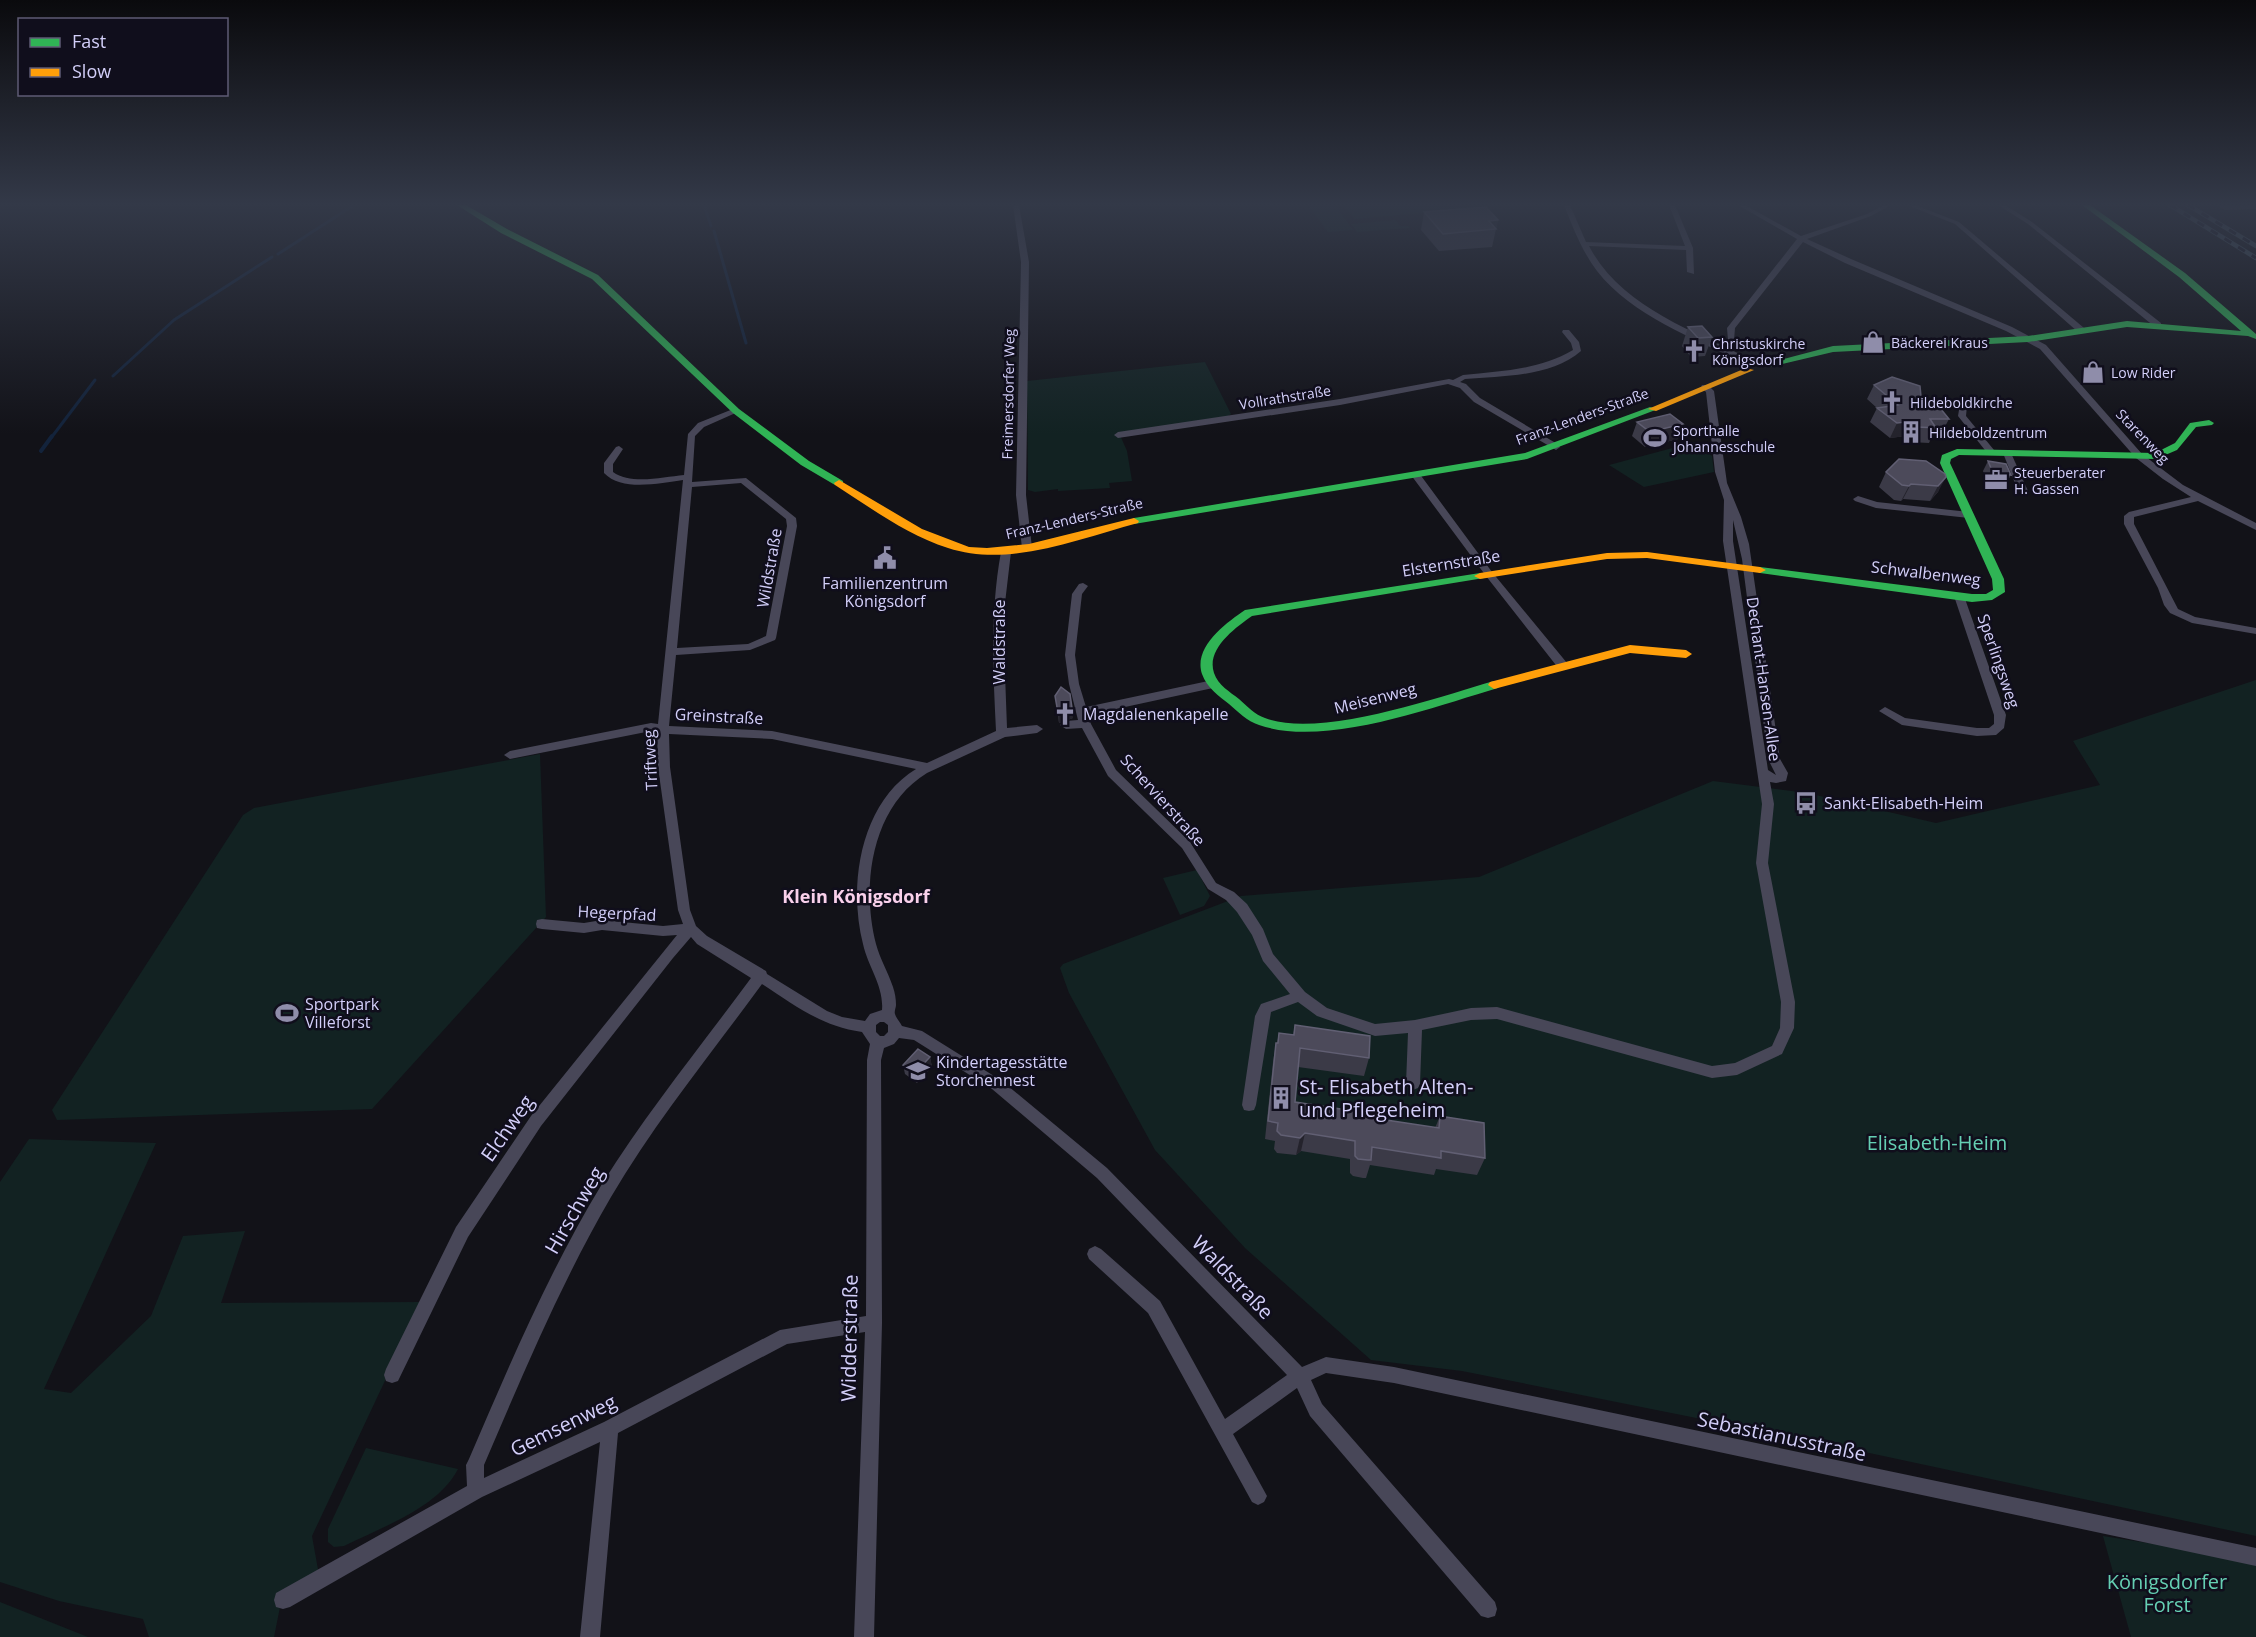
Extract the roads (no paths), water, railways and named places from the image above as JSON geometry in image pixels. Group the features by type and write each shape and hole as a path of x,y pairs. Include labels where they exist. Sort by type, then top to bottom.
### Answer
{"street":[{"name":"Franz-Lenders-Straße","path":"600,281 736,411 805,463 910,526 955,547 984,552 1006,552 1027,548 1156,516 1501,461 1556,447 1705,387 1748,365"},
{"name":"Freimersdorfer Weg","path":"1025,281 1021,495 1027,548"},
{"path":"1611,281 1633,300 1748,365 1758,360 1770,364 1835,349 2030,339 2118,324 2158,325 2254,335"},
{"path":"1731,338 1731,328 1768,281"},
{"name":"Starenweg","path":"1894,281 2030,339 2051,353 2139,456 2156,471 2198,498 2256,527"},
{"path":"2025,281 2081,330"},
{"path":"2103,281 2158,325"},
{"path":"2190,281 2254,335"},
{"name":"Vollrathstraße","path":"1118,435 1340,402 1443,382 1455,382 1463,377 1544,367 1568,358 1577,351 1575,342 1566,332"},
{"path":"1455,382 1478,400 1556,447"},
{"name":"Dechant-Hansen-Allee","path":"1705,387 1710,391 1722,481 1728,502 1738,523 1748,568 1774,759 1782,773 1782,778 1770,778 1762,771 1728,541 1728,502"},
{"path":"1963,406 1962,417 1991,452"},
{"name":"Triftweg","path":"692,929 684,910 664,767 663,729 691,436 693,432 714,419 736,411"},
{"name":"Schwalbenweg","path":"1748,568 1959,596 1988,597 1999,592 2000,587 1991,561 1945,463 1946,457 1957,453 1991,452 2156,456 2176,450 2184,443 2193,425 2209,423"},
{"path":"620,449 610,459 608,467 609,476 615,481 687,481"},
{"path":"2007,453 2023,491"},
{"path":"1416,475 1489,574 1563,666"},
{"name":"Wildstraße","path":"672,652 750,647 771,638 792,526 791,518 748,481 687,481"},
{"path":"2198,498 2132,514 2129,516 2129,524 2163,588 2169,605 2174,610 2192,620 2256,631"},
{"path":"1858,499 1875,505 1969,515"},
{"name":"Waldstraße","path":"1002,733 997,616 1000,578 1006,552"},
{"name":"Elsternstraße","path":"1214,684 1208,674 1207,666 1212,649 1230,625 1249,613 1607,556 1647,555 1748,568"},
{"name":"Schervierstraße","path":"1083,586 1077,594 1070,655 1074,684 1083,718 1112,773 1186,845 1212,886 1234,899 1253,925 1278,972 1300,996 1322,1012 1375,1030 1415,1026 1471,1014 1497,1013 1712,1072 1737,1070 1777,1050 1787,1028 1788,1002 1762,863 1768,804 1762,771"},
{"name":"Sperlingsweg","path":"1885,711 1902,721 1977,732 1992,732 2000,725 2000,715 1959,596"},
{"name":"Meisenweg","path":"1214,684 1261,722 1281,728 1322,728 1630,649 1686,654"},
{"path":"1066,725 1083,718 1214,684"},
{"name":"Greinstraße","path":"510,755 641,728 772,735 926,767"},
{"path":"887,1017 890,1008 889,996 869,944 863,897 864,868 879,824 894,799 910,780 926,767 1002,733 1037,729"},
{"name":"Hegerpfad","path":"542,924 584,928 602,925 663,931 692,929"},
{"path":"692,929 702,940 822,1015 841,1023 868,1027"},
{"name":"Elchweg","path":"392,1375 462,1232 536,1120 661,963 692,929"},
{"name":"Hirschweg","path":"476,1491 475,1465 530,1339 565,1266 608,1190 661,1112 761,975"},
{"path":"1249,1105 1262,1016 1266,1008 1300,996"},
{"path":"887,1017 895,1022 896,1031 889,1039 878,1041 869,1036 868,1027 876,1019 887,1017"},
{"path":"1413,1084 1415,1026"},
{"name":"Waldstraße","path":"896,1031 917,1035 997,1085 1102,1173 1300,1376 1316,1410 1488,1609"},
{"name":"Widderstraße","path":"864,1637 874,1323 874,1060 878,1041"},
{"path":"1095,1254 1154,1307 1258,1496"},
{"name":"Gemsenweg","path":"283,1600 476,1491 610,1428 786,1336 874,1323"},
{"name":"Sebastianusstraße","path":"1223,1431 1300,1376 1326,1365 1394,1375 2256,1557"},
{"path":"590,1637 610,1428"}],"waterway":[{"path":"113,376 174,320 234,281"},
{"path":"728,281 746,343"},
{"path":"51,438 95,380"},
{"path":"41,451 52,436"}],"place":[{"name":"Bäckerei Kraus","path":"1873,342"},
{"name":"Christuskirche Königsdorf","path":"1694,351"},
{"name":"Low Rider","path":"2093,372"},
{"name":"Hildeboldkirche","path":"1892,402"},
{"name":"Hildeboldzentrum","path":"1911,432"},
{"name":"Sporthalle Johannesschule","path":"1655,438"},
{"name":"Steuerberater H. Gassen","path":"1996,480"},
{"name":"Familienzentrum Königsdorf","path":"885,558"},
{"name":"Magdalenenkapelle","path":"1065,714"},
{"name":"Sankt-Elisabeth-Heim","path":"1806,803"},
{"name":"Sportpark Villeforst","path":"287,1013"},
{"name":"Kindertagesstätte Storchennest","path":"918,1071"},
{"name":"St- Elisabeth Alten- und Pflegeheim","path":"1281,1098"}],"district":[{"name":"Klein Königsdorf","path":"856,896"}],"park label":[{"name":"Elisabeth-Heim","path":"1937,1142"},
{"name":"Königsdorfer Forst","path":"2167,1592"}]}
